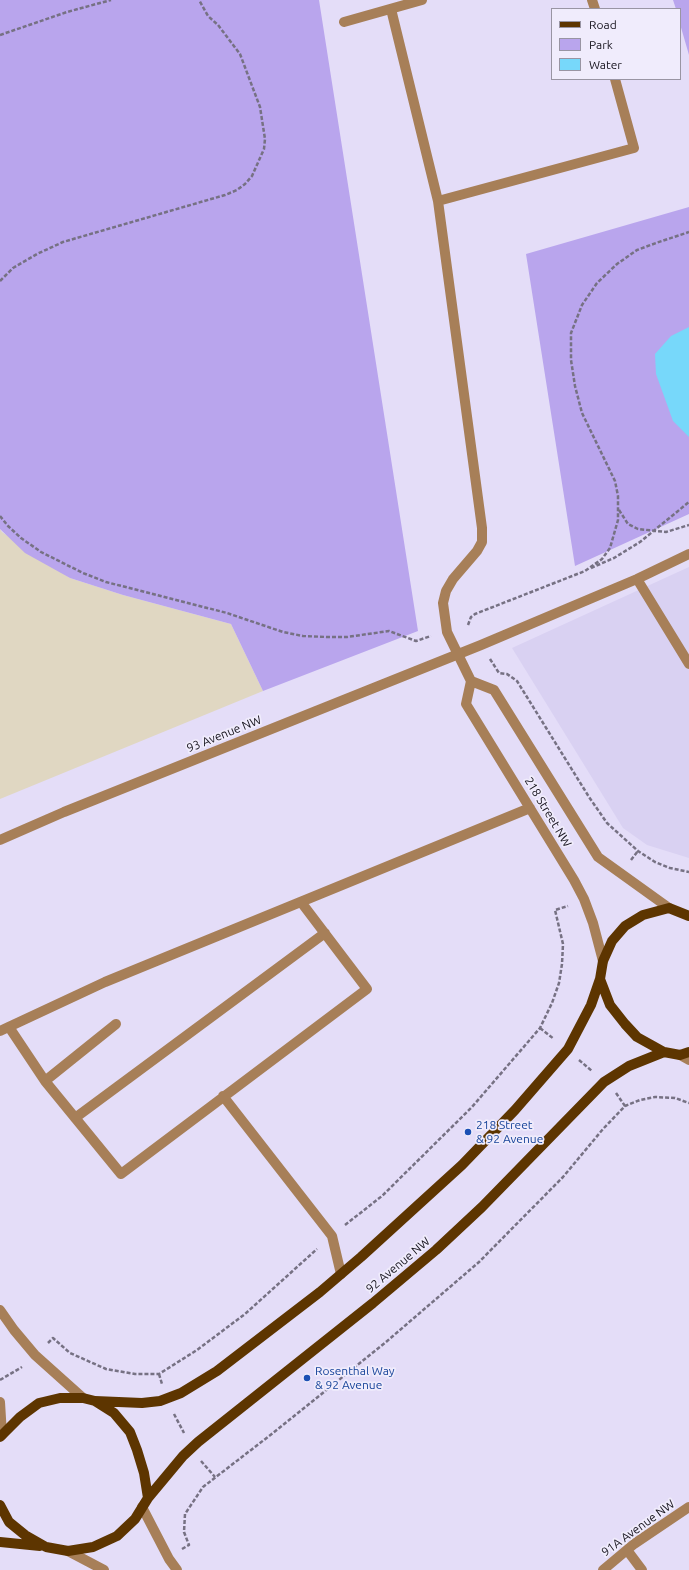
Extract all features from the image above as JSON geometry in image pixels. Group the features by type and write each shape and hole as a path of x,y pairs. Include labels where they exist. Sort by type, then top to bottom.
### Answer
{"main road":[{"path":"1,1436 20,1417 39,1403 60,1398 83,1398 95,1401 142,1403 160,1401 181,1393 217,1371 320,1292 341,1274 462,1165 515,1110 568,1049 591,1004 600,979 603,961 612,941 625,926 643,915 669,908 686,913"},
{"path":"600,979 610,1005 637,1037 664,1052 686,1056"},
{"name":"92 Avenue NW","path":"0,1542 46,1547 68,1552 93,1547 117,1536 135,1518 148,1498 183,1456 198,1442 373,1303 436,1250 487,1201 604,1082 629,1066 664,1052"},
{"path":"95,1401 114,1413 130,1432 144,1473 148,1498"},
{"name":"92 Avenue NW","path":"0,1505 9,1522 25,1535 46,1547"}],"street":[{"path":"344,22 422,0"},
{"path":"391,9 438,201 482,528 482,542 477,551 453,579 446,591 443,603 447,632 471,681"},
{"path":"438,201 634,148 615,80"},
{"name":"93 Avenue NW","path":"0,840 64,812 458,654 637,579 689,554"},
{"path":"637,579 689,664"},
{"name":"218 Street NW","path":"603,961 593,923 574,880 466,704 471,681 494,690 598,857 669,908"},
{"path":"301,902 367,989 120,1174 4,1029 105,982 530,808"},
{"path":"75,1118 325,933"},
{"path":"45,1081 116,1024"},
{"path":"223,1096 332,1236 341,1274"},
{"path":"0,1310 14,1330 35,1355 83,1398"},
{"path":"0,1402 1,1436"},
{"path":"142,1507 169,1559 177,1570"},
{"name":"91A Avenue NW","path":"603,1570 627,1550 689,1507"},
{"path":"627,1550 642,1570"},
{"path":"68,1552 104,1570"}],"path":[{"path":"0,35 67,12 111,0"},
{"path":"0,281 13,268 62,242 225,195 237,190 252,176 264,149 260,107 240,54 218,25 208,16 199,0"},
{"path":"585,571 602,559 610,548 616,530 619,510 615,481 582,413 575,386 571,360 571,333 582,305 597,283 617,264 637,250 656,242 689,232"},
{"path":"468,625 471,617 475,614 585,571 614,558 653,532 689,502"},
{"path":"619,510 628,524 632,527 653,532 666,532 689,524"},
{"path":"0,516 21,538 41,552 83,573 106,582 197,604 283,632 303,636 347,637 389,631 416,641"},
{"path":"499,673 506,674 517,681 599,812 607,822 638,851 655,862 670,868 689,872"},
{"path":"620,873 638,851"},
{"path":"45,1346 53,1338 70,1353 106,1369 135,1374 158,1374 197,1350 245,1314 332,1236 382,1196 472,1107 540,1028 552,1003 559,983 562,964 563,944 555,910 584,900"},
{"path":"540,1028 568,1049 615,1092 625,1106"},
{"path":"177,1552 189,1545 184,1532 185,1514 203,1487 386,1342 480,1262 562,1177 603,1128 625,1106 640,1100 655,1097 675,1098 689,1103"},
{"path":"0,1380 25,1365"},
{"path":"158,1374 163,1387"},
{"path":"176,1419 184,1433"},
{"path":"202,1463 215,1477"}],"shaded area":[{"path":"0,529 2,532 70,578 123,595 231,624 263,691 0,799"},
{"path":"689,567 689,858 647,845 623,828 512,648"}],"green space":[{"path":"0,0 319,0 418,631 263,691 231,624 123,595 70,578 25,553 0,529"},
{"path":"673,0 689,0 689,55 681,27 681,8 676,8"},
{"path":"689,207 689,514 575,566 526,254"}],"water":[{"path":"689,327 689,437 673,421 656,374 655,354 671,336"}],"place":[{"name":"218 Street & 92 Avenue","path":"468,1132"},
{"name":"Rosenthal Way & 92 Avenue","path":"307,1378"}]}
